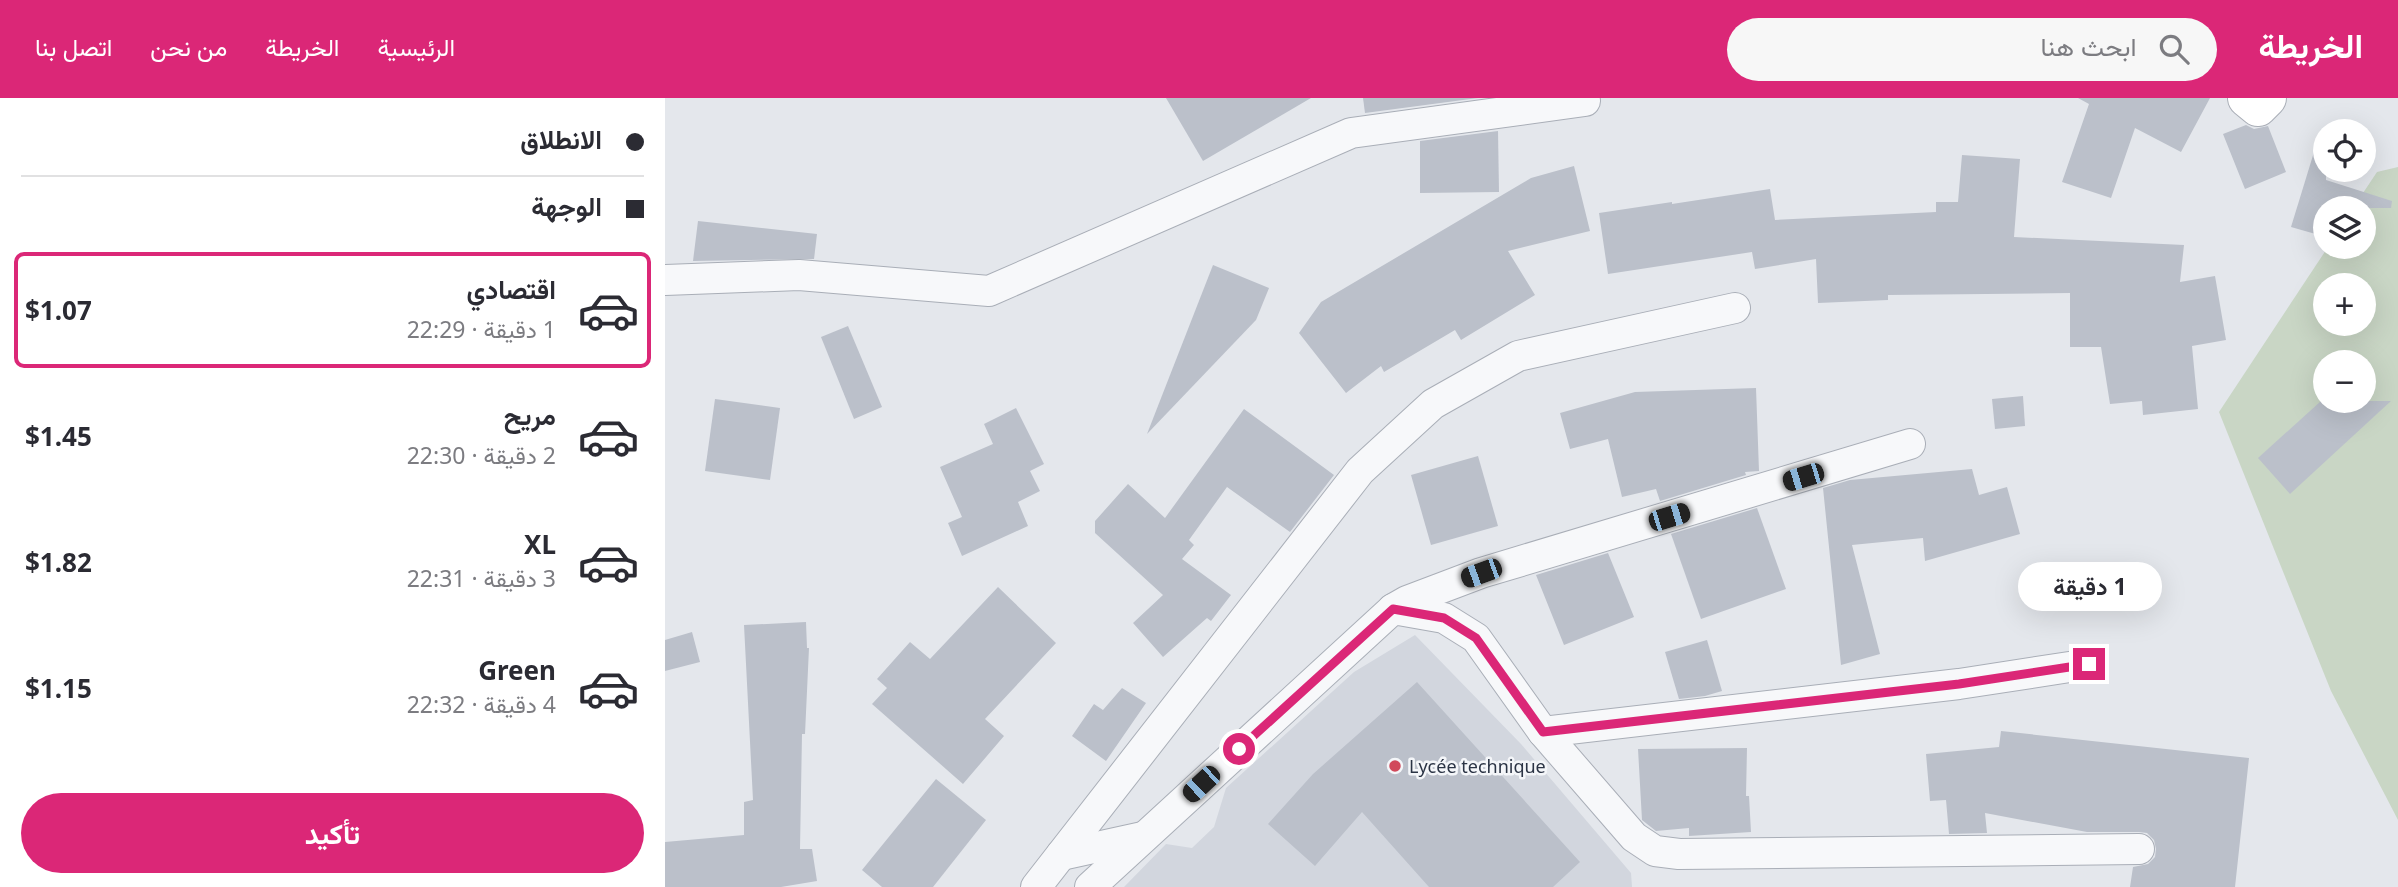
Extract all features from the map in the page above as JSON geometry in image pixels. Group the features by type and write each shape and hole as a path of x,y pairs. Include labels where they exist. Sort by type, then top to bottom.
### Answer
{"street":[{"path":"2247,98 2258,107 2267,98"},
{"path":"665,280 799,275 989,291 1350,133 1585,101"},
{"path":"1036,887 1360,471 1433,404 1518,356 1735,308"},
{"path":"1090,887 1393,609 1407,601 1481,573 1910,444"},
{"path":"1393,609 1444,618 1476,638 1543,732 1634,836 1655,851 1679,854 2139,849"},
{"path":"1543,732 1959,684 2089,664"},
{"path":"1062,855 1143,837"}],"shaded area":[{"name":"Lycée technique","path":"1415,635 1521,744 1631,873 1632,887 1124,887 1166,844 1192,848 1214,827 1226,788 1354,672"}],"green space":[{"path":"2398,167 2398,820 2331,691 2219,412 2320,259 2376,259 2376,196 2361,196 2370,182 2376,182 2376,174"}],"building":[{"path":"1166,98 1311,98 1203,161"},
{"path":"1363,98 1478,98 1365,113"},
{"path":"2078,98 2210,98 2181,152 2135,128 2111,198 2062,182 2089,104"},
{"path":"2246,125 2254,129 2268,126 2286,172 2245,189 2223,134"},
{"path":"1498,131 1499,192 1420,193 1420,141"},
{"path":"1962,155 2020,159 2014,237 2184,245 2180,282 2215,276 2226,340 2192,346 2198,409 2143,415 2142,401 2110,404 2101,347 2070,347 2070,293 1888,295 1888,300 1818,303 1816,259 1755,269 1752,252 1608,274 1599,213 1770,189 1775,220 1936,212 1936,202 1958,202"},
{"path":"2313,155 2313,182 2332,182 2392,201 2391,208 2376,208 2376,196 2313,196 2313,233 2291,227"},
{"path":"1574,166 1590,231 1508,251 1535,295 1461,340 1455,330 1384,372 1381,366 1346,393 1299,333 1321,302 1531,178"},
{"path":"698,221 817,234 814,259 693,261"},
{"path":"1213,265 1269,288 1256,320 1147,434"},
{"path":"848,326 882,407 854,419 821,337"},
{"path":"1756,388 1759,471 1745,472 1746,475 1660,501 1656,489 1622,497 1608,439 1570,449 1560,413 1635,392"},
{"path":"2023,396 2025,426 1995,429 1992,399"},
{"path":"715,399 780,408 770,480 705,471"},
{"path":"2376,401 2391,401 2290,494 2258,458 2313,408 2313,413 2376,413"},
{"path":"1016,408 1044,464 1030,471 1040,491 1018,502 1028,526 962,556 948,523 962,517 940,467 993,444 984,424"},
{"path":"1244,409 1334,475 1290,532 1227,487 1189,540 1194,545 1182,559 1231,595 1211,621 1207,618 1163,657 1133,623 1163,595 1095,533 1095,521 1128,484 1165,518"},
{"path":"1478,456 1498,526 1431,545 1411,475"},
{"path":"1972,469 1979,495 2007,487 2020,534 1925,561 1923,538 1852,545 1880,654 1841,665 1823,488 1850,480"},
{"path":"1757,508 1786,589 1701,619 1671,534"},
{"path":"1608,553 1634,617 1564,645 1536,575"},
{"path":"998,587 1056,643 985,719 1004,736 963,784 872,704 887,688 877,679 910,642 930,659"},
{"path":"806,622 809,648 805,734 802,734 800,849 812,849 817,881 781,887 665,887 665,842 744,835 744,802 753,800 744,625"},
{"path":"692,632 700,662 665,671 665,640"},
{"path":"1707,640 1722,691 1679,699 1665,652"},
{"path":"1417,682 1580,862 1553,887 1429,887 1362,812 1315,866 1268,824 1313,774"},
{"path":"1122,688 1146,703 1106,761 1072,736 1094,704 1103,710"},
{"path":"2001,731 2249,758 2235,887 2130,887 2133,867 2148,864 2155,857 2154,840 2147,833 2087,832 1985,813 1987,833 1949,834 1946,800 1930,801 1926,754 1999,747"},
{"path":"1747,748 1746,796 1749,796 1751,832 1689,836 1689,828 1656,831 1642,820 1638,749"},
{"path":"936,779 986,820 933,887 882,887 862,870"}],"place":[{"name":"Lycée technique","path":"1395,766"}],"route":[{"path":"1239,749 1393,609 1444,618 1476,638 1543,732 1959,684 2089,664"}]}
